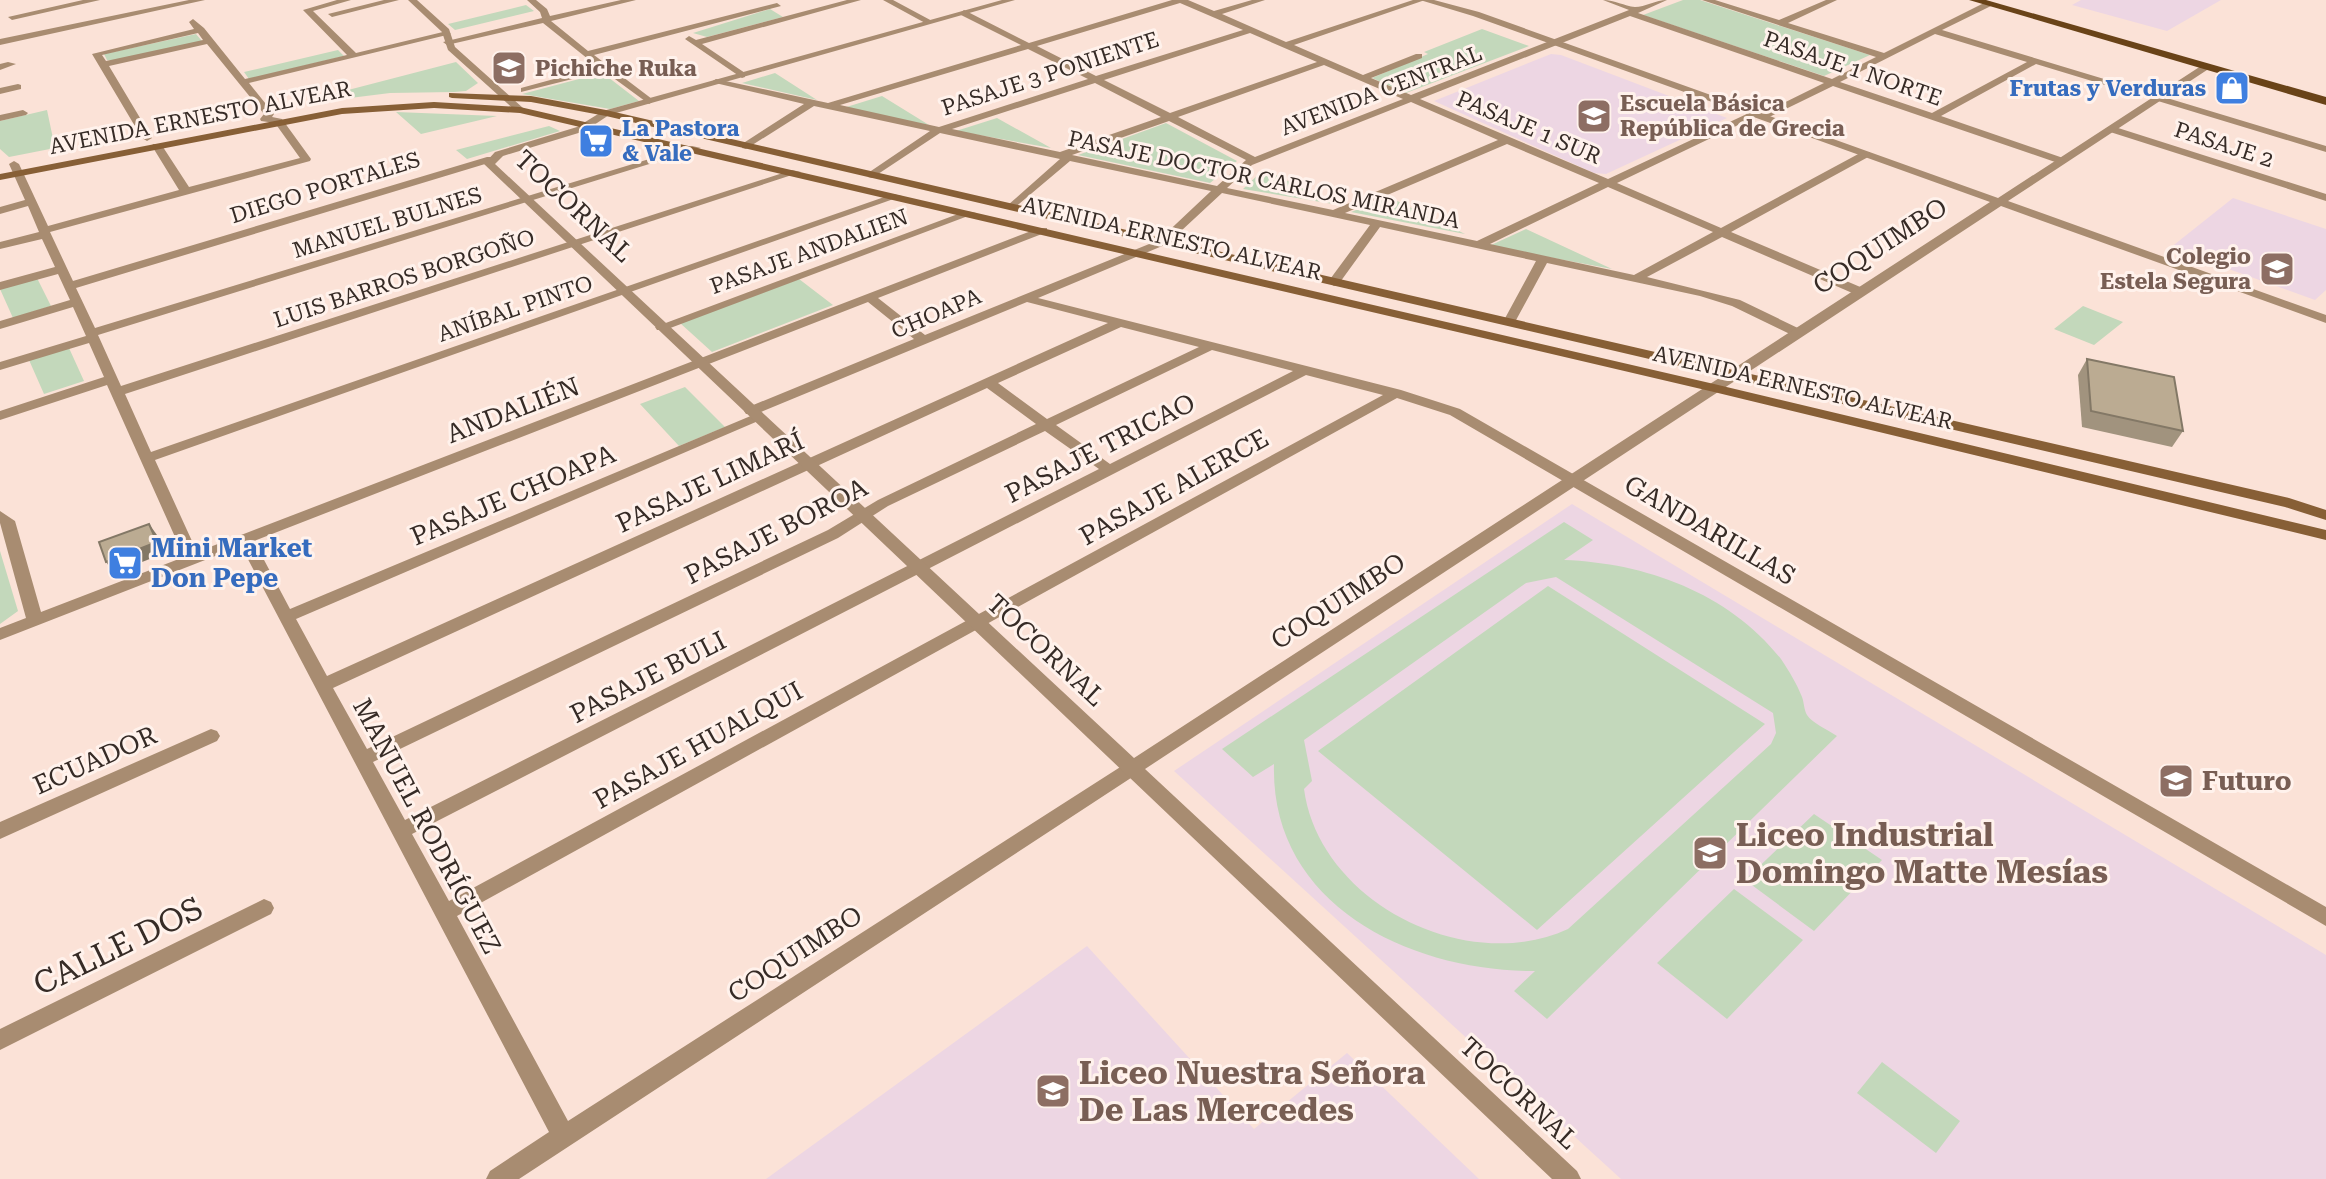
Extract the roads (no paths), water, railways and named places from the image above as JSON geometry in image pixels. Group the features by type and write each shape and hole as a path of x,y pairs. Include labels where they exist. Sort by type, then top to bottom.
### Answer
{"main road":[{"path":"1974,0 2326,101"},
{"path":"2020,0 2326,89"},
{"path":"469,95 482,89 488,81"},
{"name":"AVENIDA ERNESTO ALVEAR","path":"0,177 11,168 147,138 360,99 469,95 506,97 606,113 2289,503 2326,515"},
{"name":"AVENIDA ERNESTO ALVEAR","path":"11,168 157,146 342,111 411,105 520,110 696,148 2288,523 2326,535"},
{"path":"2288,523 2295,515 2289,503"}],"street":[{"path":"23,37 10,12 96,0"},
{"path":"0,42 201,0"},
{"path":"347,0 308,9 354,56"},
{"path":"315,18 395,0"},
{"name":"TOCORNAL","path":"412,0 488,81 520,110"},
{"path":"531,0 544,11 546,20 649,101"},
{"path":"243,82 354,56 546,20 632,0"},
{"path":"767,0 795,16"},
{"path":"695,43 857,0"},
{"path":"887,0 930,22"},
{"path":"606,113 1011,0"},
{"path":"829,106 1181,0"},
{"name":"PASAJE 1 SUR","path":"1181,0 1861,292"},
{"path":"1214,14 1261,0"},
{"path":"1286,45 1422,0 1466,11 2326,319"},
{"name":"PASAJE 1 NORTE","path":"1607,0 2062,161"},
{"name":"AVENIDA CENTRAL","path":"1136,252 1163,242 1238,169 1254,160 1663,0"},
{"path":"1706,0 1884,56"},
{"path":"1780,23 1833,0"},
{"path":"1478,245 1832,82 1988,4"},
{"path":"587,54 777,6"},
{"path":"964,13 1254,160"},
{"path":"0,246 306,159 278,121 265,119 269,114 197,26 101,59"},
{"name":"PASAJE 3 PONIENTE","path":"872,175 940,130 1251,30"},
{"path":"678,31 742,75"},
{"path":"1935,31 2326,149"},
{"path":"101,59 209,41"},
{"path":"1363,78 1419,56"},
{"path":"101,59 147,138"},
{"path":"1932,117 2035,61"},
{"path":"1012,207 1064,156 1324,62"},
{"name":"COQUIMBO","path":"498,1179 2207,66"},
{"path":"524,90 606,68"},
{"name":"PASAJE DOCTOR CARLOS MIRANDA","path":"716,82 1717,296 1798,333"},
{"path":"0,91 18,87"},
{"path":"746,146 813,102"},
{"path":"0,118 23,113"},
{"name":"DIEGO PORTALES","path":"69,286 491,159 591,124 606,113"},
{"name":"PASAJE 2","path":"2111,129 2326,198"},
{"path":"1334,214 1507,140"},
{"path":"157,146 186,192"},
{"name":"MANUEL BULNES","path":"0,366 696,148"},
{"path":"1635,279 1866,154"},
{"name":"TOCORNAL","path":"491,159 491,167 1569,1179"},
{"path":"11,168 45,232 193,559"},
{"name":"LUIS BARROS BORGOÑO","path":"0,416 114,386 796,172"},
{"name":"ANÍBAL PINTO","path":"147,458 897,196"},
{"path":"0,211 31,202"},
{"name":"PASAJE ANDALIEN","path":"661,327 970,213"},
{"path":"1334,282 1377,223"},
{"name":"ANDALIÉN","path":"0,634 1043,230"},
{"name":"CHOAPA","path":"755,415 923,340 1136,252"},
{"path":"1509,322 1543,259"},
{"path":"0,286 61,269"},
{"path":"870,298 923,340"},
{"name":"GANDARILLAS","path":"1024,298 1396,393 1455,412 2326,917"},
{"path":"0,325 76,302"},
{"name":"PASAJE LIMARÍ","path":"323,685 1119,323"},
{"name":"PASAJE BOROA","path":"363,759 833,534 862,516 1211,346"},
{"name":"PASAJE TRICAO","path":"918,569 1305,370"},
{"path":"987,382 1109,470"},
{"name":"PASAJE ALERCE","path":"976,623 1396,393"},
{"name":"PASAJE CHOAPA","path":"286,617 755,415"},
{"path":"0,516 7,521 35,621"},
{"name":"MANUEL RODRÍGUEZ","path":"245,539 564,1137"},
{"name":"PASAJE BULI","path":"401,831 918,569"},
{"name":"PASAJE HUALQUI","path":"445,913 976,623"},
{"name":"ECUADOR","path":"0,831 211,736"},
{"name":"CALLE DOS","path":"0,1040 264,908"}],"place":[{"name":"Pichiche Ruka","path":"509,68"},
{"name":"Frutas y Verduras","path":"2232,88"},
{"name":"Escuela Básica República de Grecia","path":"1594,116"},
{"name":"La Pastora & Vale","path":"596,141"},
{"name":"Colegio Estela Segura","path":"2277,269"},
{"name":"Mini Market Don Pepe","path":"125,563"},
{"name":"Futuro","path":"2176,781"},
{"name":"Liceo Industrial Domingo Matte Mesías","path":"1710,853"},
{"name":"Liceo Nuestra Señora De Las Mercedes","path":"1053,1091"}]}
